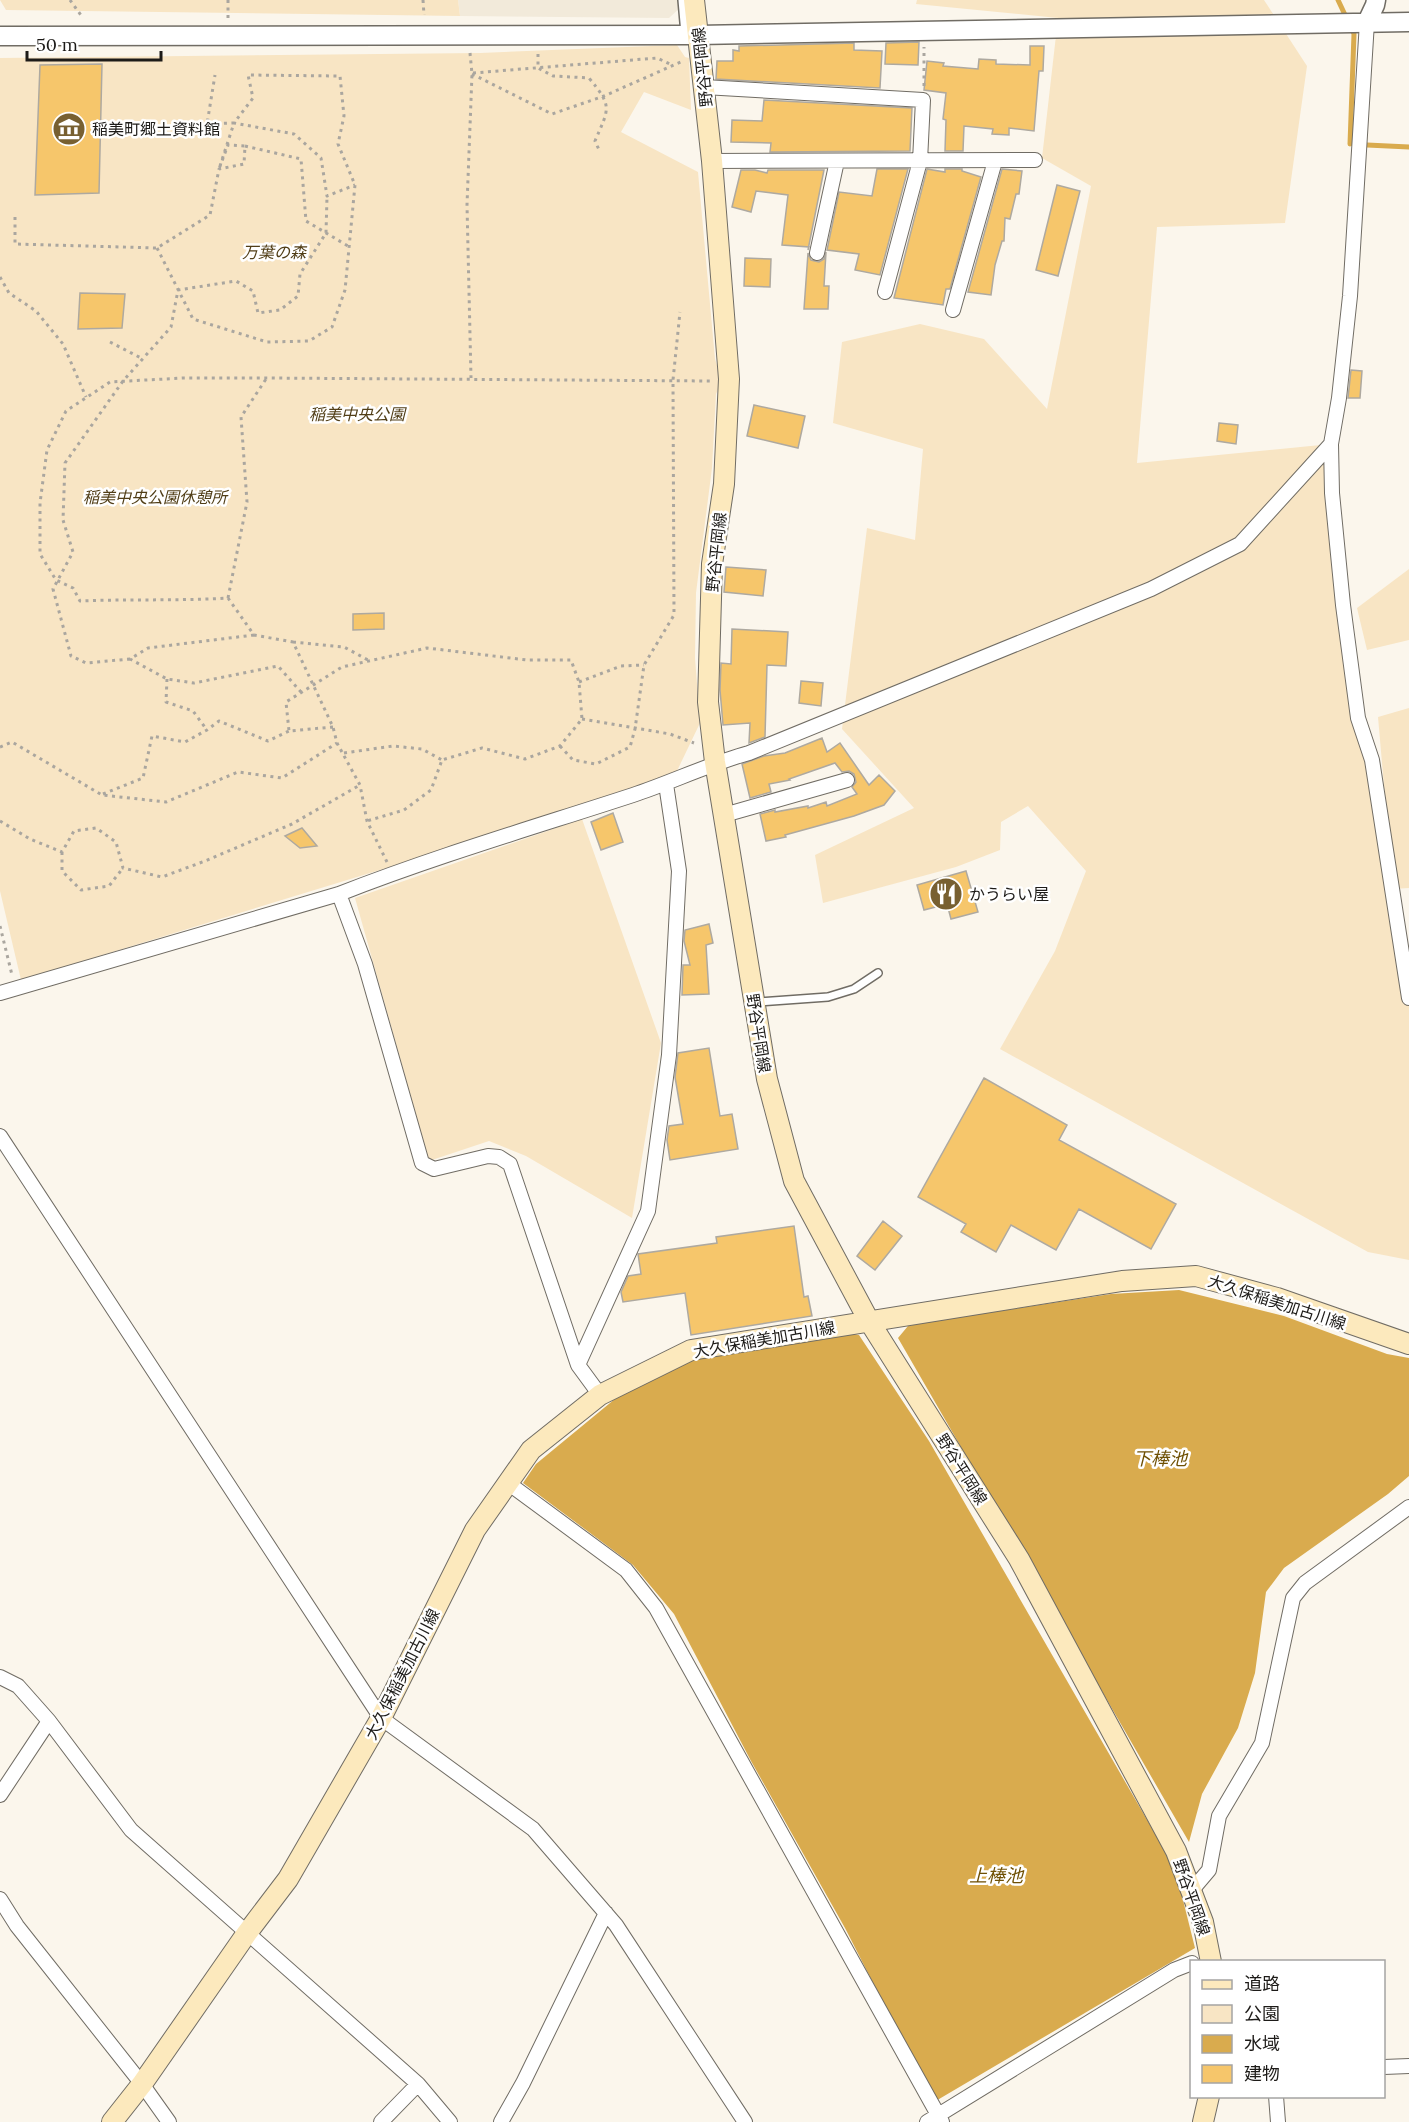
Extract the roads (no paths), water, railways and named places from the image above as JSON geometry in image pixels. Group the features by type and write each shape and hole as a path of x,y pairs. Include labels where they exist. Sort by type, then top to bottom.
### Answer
{"main road":[{"name":"野谷平岡線","path":"694,0 692,34 704,87 712,161 729,379 724,484 712,564 708,702 723,815 766,1079 794,1181 869,1321 1018,1559 1176,1851 1203,1922 1202,1960"},
{"name":"大久保稲美加古川線","path":"112,2122 142,2084 247,1933 288,1879 381,1718 476,1530 531,1450 600,1395 691,1350 1122,1281 1196,1276 1277,1298 1409,1344"},
{"path":"1203,2122 1209,2098"}],"street":[{"path":"1376,0 1376,5 1367,22 1350,296 1339,398 1330,444 1335,531 1358,718 1372,760 1409,998"},
{"path":"0,36 692,34 1048,30 1409,22"},
{"path":"704,87 923,100 920,160 885,292"},
{"path":"712,161 1035,160"},
{"path":"818,253 837,161"},
{"path":"953,310 995,161"},
{"path":"0,993 339,894 392,873 666,784 715,762 759,749 1150,589 1240,544 1330,444"},
{"path":"723,815 847,780"},
{"path":"578,1365 648,1211 669,1055 679,871 666,784"},
{"path":"339,894 365,964 422,1163 434,1169 488,1156 500,1157 510,1164 578,1365 600,1395"},
{"path":"2,1145 381,1718 533,1829 616,1925 745,2122"},
{"path":"508,1483 626,1570 656,1608 936,2120 1174,1970 1190,1964"},
{"path":"1192,1890 1209,1870 1219,1816 1262,1743 1293,1598 1305,1583 1409,1507"},
{"path":"0,1677 18,1686 49,1721 131,1830 418,2084 450,2122"},
{"path":"0,1795 49,1721"},
{"path":"0,1899 17,1926 142,2084 169,2122"},
{"path":"501,2122 523,2083 606,1913"},
{"path":"1385,2067 1409,2066"},
{"path":"381,2122 418,2084"},
{"path":"1276,2098 1278,2122"}],"lane":[{"path":"682,0 692,34"},
{"path":"754,1002 828,997 854,989 878,973"}],"water":[{"name":"下棒池","path":"1179,1290 1284,1316 1387,1354 1409,1358 1409,1476 1388,1494 1284,1568 1266,1592 1255,1673 1238,1728 1202,1794 1189,1842 898,1338 908,1326 927,1322 1111,1294"},
{"name":"上棒池","path":"841,1332 859,1335 929,1441 1165,1851 1177,1876 1195,1948 934,2102 845,1928 751,1761 674,1614 633,1565 523,1483 536,1464 627,1389 708,1353"}],"waterway":[{"path":"1338,0 1354,34 1350,144"},
{"path":"1367,145 1409,147"}],"place":[{"name":"稲美町郷土資料館","path":"69,129"},
{"name":"かうらい屋","path":"946,894"}],"park label":[{"name":"万葉の森","path":"274,252"},
{"name":"稲美中央公園","path":"357,414"},
{"name":"稲美中央公園休憩所","path":"155,497"}]}
